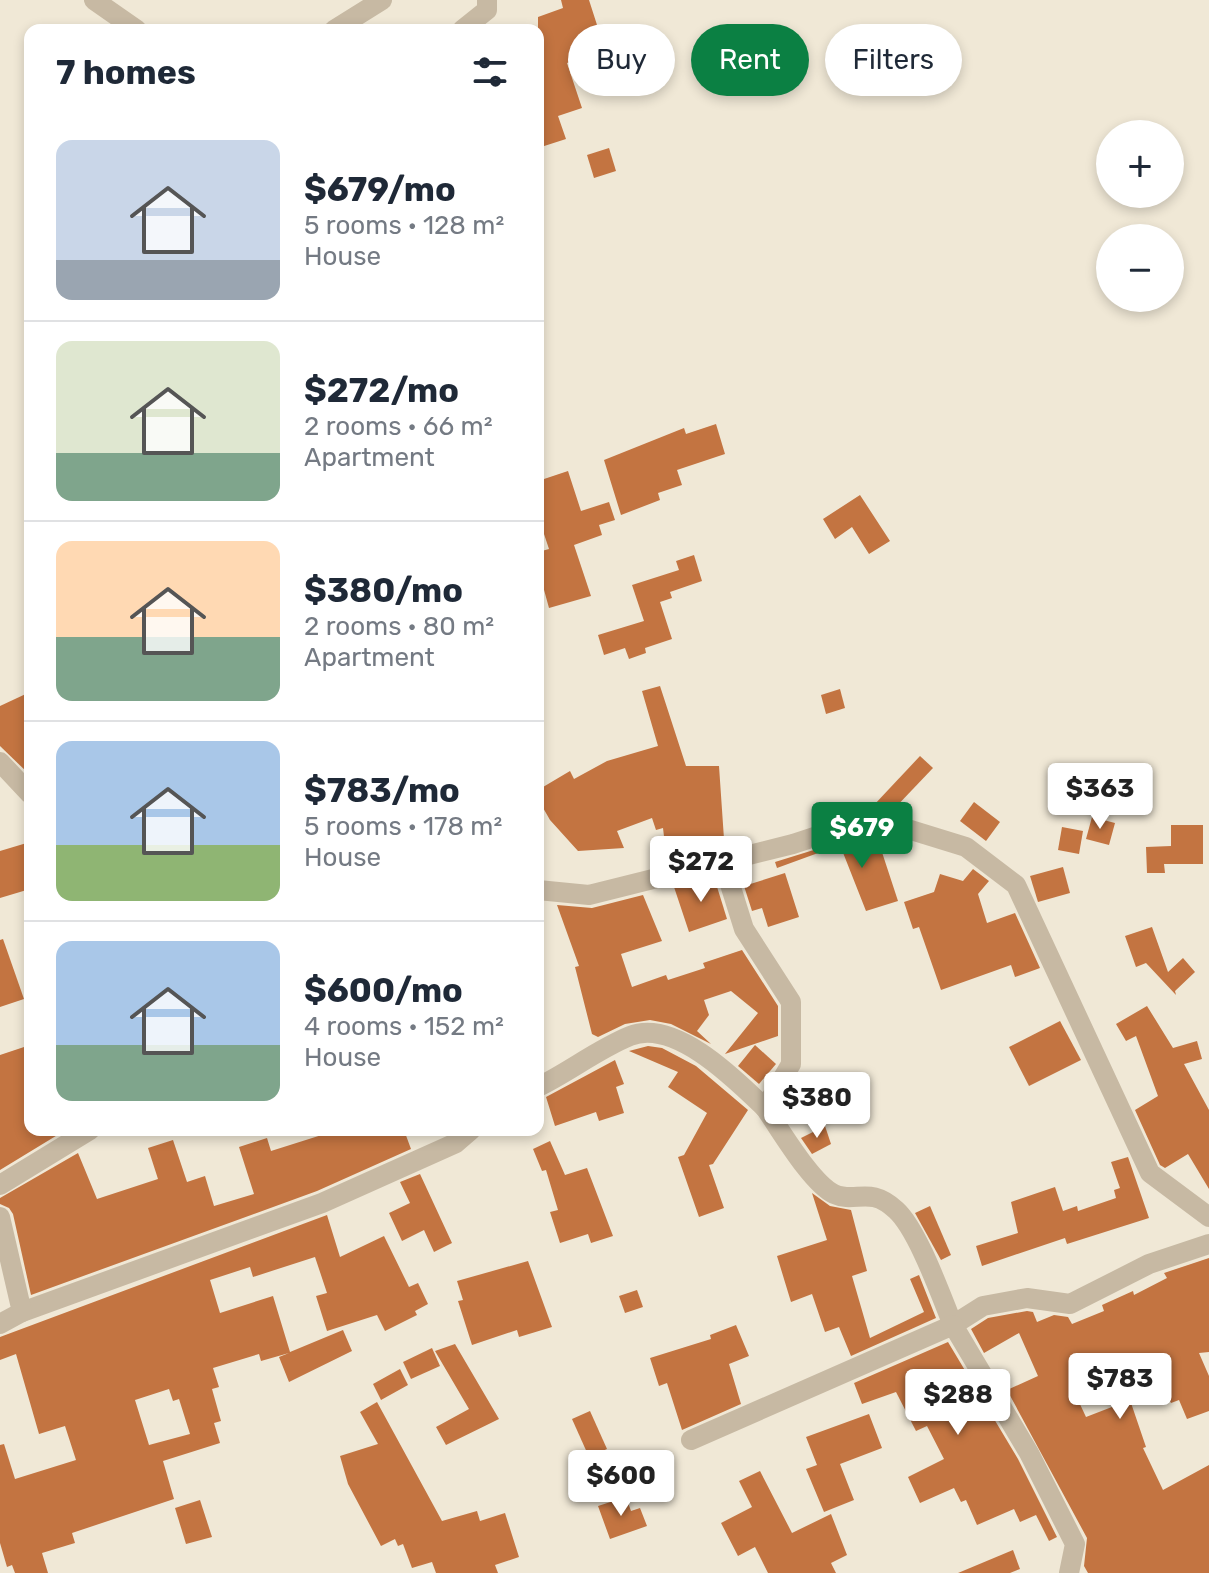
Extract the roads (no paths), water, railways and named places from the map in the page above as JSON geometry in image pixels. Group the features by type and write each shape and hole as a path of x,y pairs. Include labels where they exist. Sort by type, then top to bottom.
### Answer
{"street":[{"path":"94,0 128,24"},
{"path":"344,24 382,0"},
{"path":"470,24 487,10 487,0"},
{"path":"0,762 24,788"},
{"path":"544,891 589,895 723,862 872,818 966,847 1016,885 1150,1173 1209,1217"},
{"path":"723,862 744,929 791,1002 791,1064 765,1108"},
{"path":"544,1084 633,1034 663,1035 722,1067 765,1108 819,1181 835,1195 873,1194 898,1211 931,1270 953,1325 1029,1453 1075,1544 1069,1573"},
{"path":"0,1185 80,1136"},
{"path":"0,1324 22,1312 322,1203 455,1136"},
{"path":"0,1217 22,1312"},
{"path":"691,1440 953,1325 983,1306 1027,1298 1070,1304 1149,1264 1209,1244"}]}
